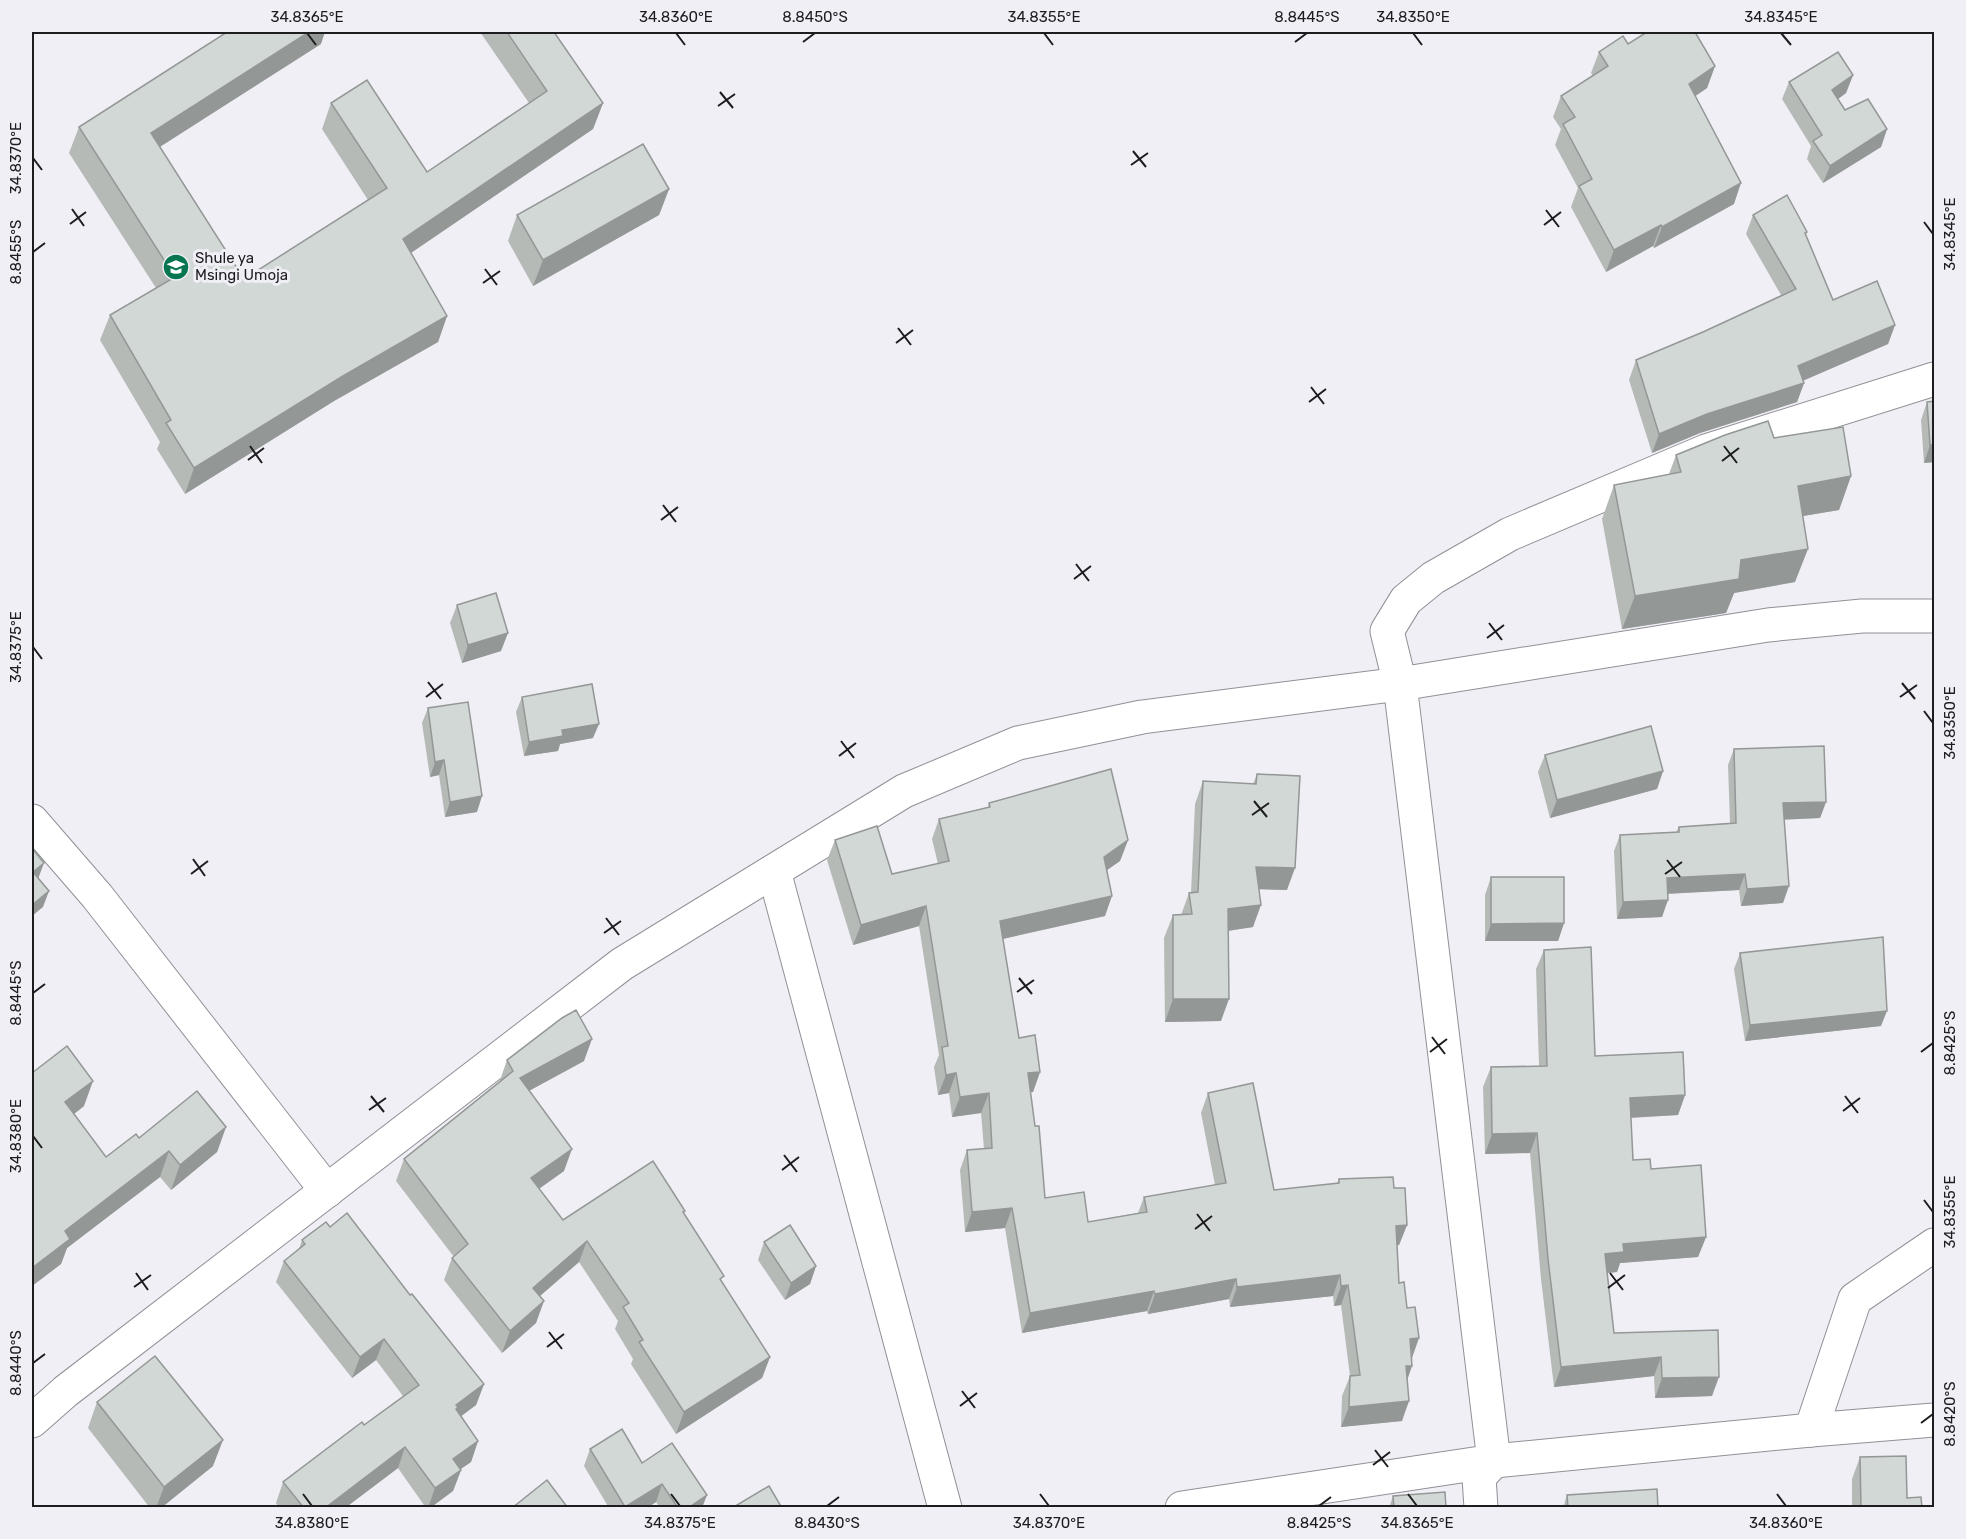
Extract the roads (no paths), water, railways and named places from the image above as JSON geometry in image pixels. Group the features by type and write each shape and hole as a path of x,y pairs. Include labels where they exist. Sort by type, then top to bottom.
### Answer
{"street":[{"path":"1494,1461 1400,684 1387,631 1406,600 1433,578 1510,534 1706,451 1935,379"},
{"path":"32,1422 66,1391 622,964 904,791 1018,743 1142,717 1400,684 1768,625 1862,616 1935,616"},
{"path":"32,821 97,896 327,1191"},
{"path":"774,871 945,1508"},
{"path":"1811,1430 1854,1299 1935,1245"},
{"path":"1182,1508 1494,1461 1935,1420"},
{"path":"1481,1508 1479,1476 1494,1461"}],"place":[{"name":"Shule ya Msingi Umoja","path":"176,267"}]}
